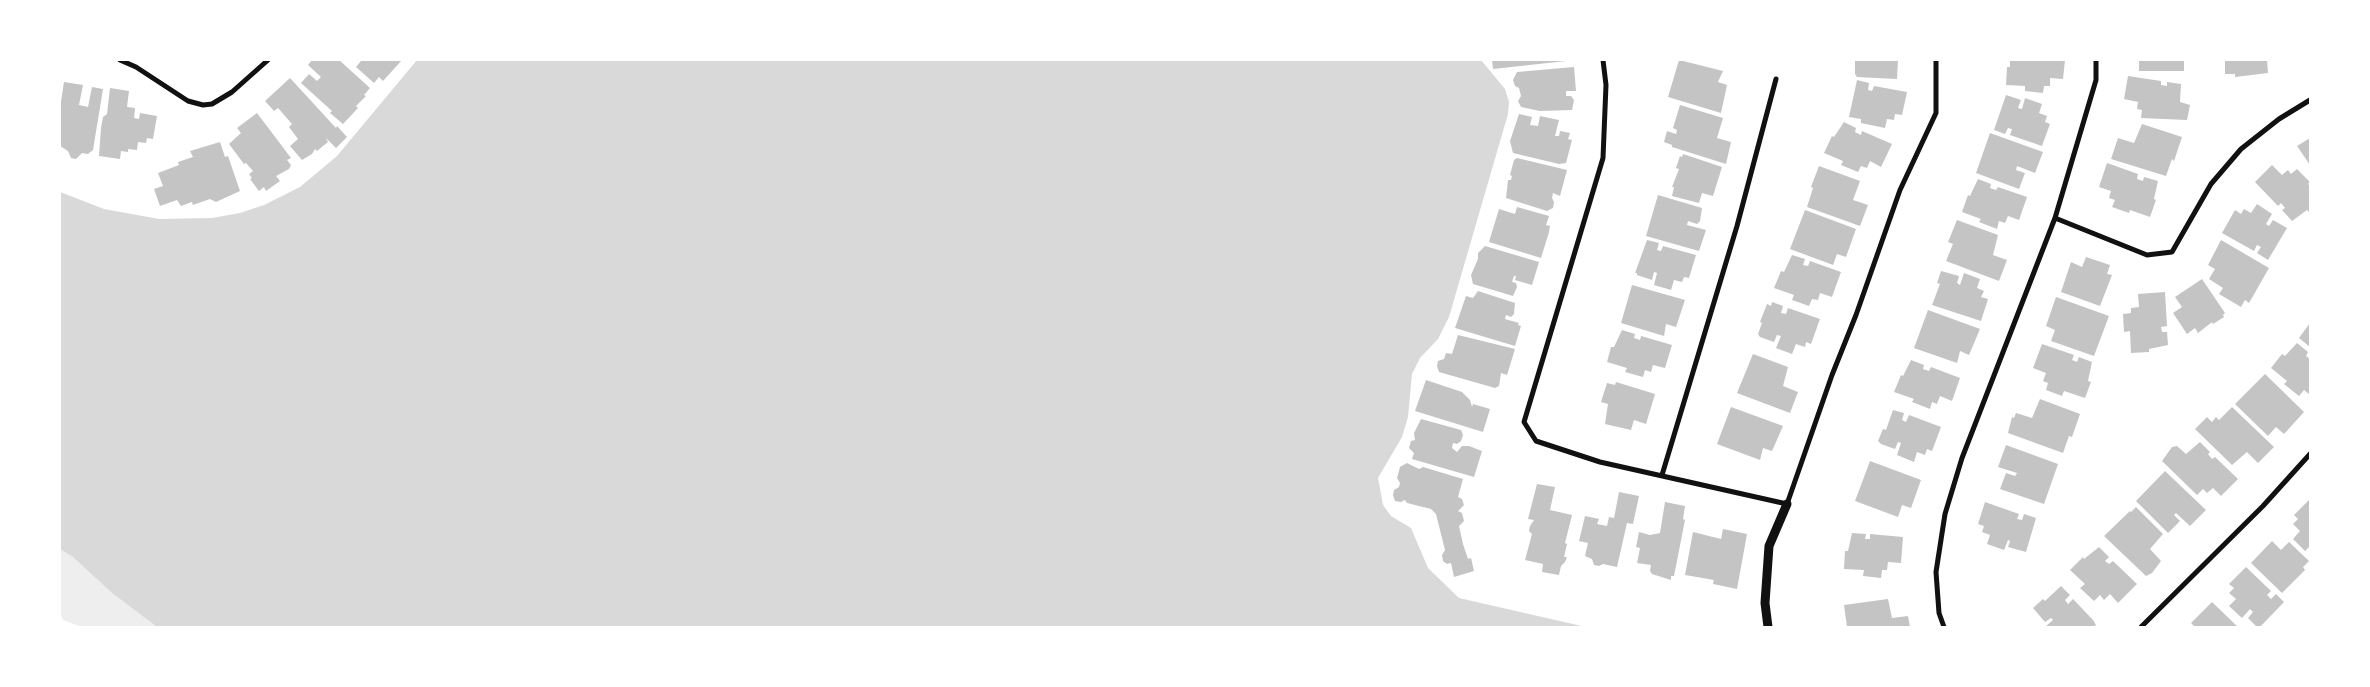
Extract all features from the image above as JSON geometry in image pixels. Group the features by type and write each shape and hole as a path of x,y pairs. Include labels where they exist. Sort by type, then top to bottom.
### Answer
{"street":[{"path":"120,60 136,66 188,101 203,105 212,104 232,92 268,60"},
{"path":"1603,60 1606,85 1603,158 1524,422 1536,441 1600,462 1787,504"},
{"path":"1768,627 1765,603 1769,546 1787,504 1900,190 1936,113 1936,60"},
{"path":"1944,627 1939,613 1936,572 1945,514 1962,458 2055,218 2096,80 2096,60"},
{"path":"1662,475 1737,226 1776,79"},
{"path":"2055,218 2147,254 2172,252 2211,184 2241,149 2279,119 2310,100"},
{"path":"2141,627 2263,506 2310,454"}],"shaded area":[{"path":"417,60 1481,60 1505,89 1509,102 1508,114 1449,317 1438,339 1420,358 1412,374 1408,417 1402,437 1378,478 1383,505 1391,516 1411,528 1428,568 1459,598 1586,627 157,627 112,593 73,557 60,549 60,192 104,209 159,219 212,218 240,213 264,205 300,187 337,156"},
{"path":"60,549 73,557 112,593 157,627 82,627 63,620 60,613"}],"building":[{"path":"312,60 339,60 370,88 364,95 366,96 356,106 358,108 343,124 330,113 332,111 301,83 309,74 317,81 321,77 308,65"},
{"path":"359,60 402,60 383,81 379,77 374,83 356,67 361,61"},
{"path":"1492,60 1566,60 1566,61 1493,69"},
{"path":"1679,60 1723,71 1718,82 1727,85 1721,113 1668,97"},
{"path":"1898,60 1897,79 1857,77 1855,74 1855,61"},
{"path":"2010,60 2065,60 2063,79 2050,78 2050,86 2044,86 2043,93 2025,91 2025,86 2006,85 2007,67 2010,67"},
{"path":"2139,60 2184,60 2184,71 2139,71"},
{"path":"2225,60 2267,60 2268,73 2235,77 2235,74 2225,74"},
{"path":"1574,67 1576,91 1566,91 1566,96 1571,96 1574,100 1572,110 1540,111 1521,107 1518,101 1521,96 1519,88 1515,86 1513,80 1517,72"},
{"path":"2128,76 2161,81 2161,85 2167,86 2167,82 2181,84 2180,102 2190,105 2187,120 2141,118 2142,110 2137,109 2138,102 2124,99"},
{"path":"290,78 336,128 337,126 347,137 336,148 326,138 328,142 317,151 315,149 312,154 302,160 290,146 298,139 289,127 292,124 278,108 274,111 265,101"},
{"path":"1857,80 1869,83 1868,90 1872,91 1874,86 1907,92 1902,115 1895,114 1894,120 1887,119 1885,128 1861,123 1861,119 1849,117"},
{"path":"64,82 83,85 79,105 88,107 92,87 103,89 93,150 88,154 82,153 76,159 71,158 68,151 60,146 60,108"},
{"path":"110,88 129,91 127,107 135,108 134,118 139,119 140,113 157,116 153,139 147,138 146,143 138,142 137,150 128,149 128,152 121,151 120,159 99,156 101,128 103,117 107,114"},
{"path":"2006,95 2021,100 2018,108 2022,109 2025,98 2042,104 2039,113 2047,116 2045,122 2050,124 2042,146 2010,135 2012,129 2008,128 2005,134 1994,130"},
{"path":"1680,105 1723,118 1717,138 1731,142 1726,164 1672,147 1672,145 1664,142 1667,131 1676,134 1677,130 1673,128"},
{"path":"257,113 291,158 287,160 291,165 289,169 276,176 280,181 266,191 264,187 259,191 250,179 252,178 249,174 253,171 246,163 244,164 229,144 241,133 237,128"},
{"path":"1519,114 1532,117 1530,125 1538,126 1540,116 1559,120 1555,136 1559,136 1560,131 1570,133 1568,139 1572,140 1566,163 1559,164 1513,153 1510,141"},
{"path":"1844,122 1856,128 1855,132 1861,135 1862,131 1892,144 1881,167 1870,161 1867,168 1861,166 1858,172 1841,165 1843,161 1824,153 1832,136 1834,137"},
{"path":"2142,124 2182,137 2174,161 2172,159 2166,176 2111,159 2118,138 2134,143"},
{"path":"1990,133 2043,152 2035,173 2017,166 2016,170 2025,173 2019,189 1976,173"},
{"path":"2310,138 2310,165 2297,146"},
{"path":"220,142 225,157 228,156 240,191 216,202 210,199 193,205 192,202 181,206 177,200 160,206 154,189 163,186 158,173 179,165 178,162 193,157 190,151"},
{"path":"1683,154 1722,167 1713,196 1702,193 1699,203 1672,196 1674,187 1672,187 1679,169 1676,168 1680,156 1682,157"},
{"path":"1517,158 1567,170 1560,196 1553,193 1553,208 1547,211 1506,198 1508,180 1511,180 1512,176 1510,175 1514,160"},
{"path":"2107,163 2138,174 2137,179 2143,181 2144,177 2158,181 2154,199 2156,200 2150,217 2130,210 2129,213 2112,207 2115,200 2109,198 2111,191 2099,187"},
{"path":"2272,165 2282,175 2288,170 2291,174 2297,169 2310,182 2308,184 2310,186 2309,212 2307,210 2292,221 2282,210 2285,208 2281,203 2278,206 2255,182"},
{"path":"1819,166 1860,181 1853,200 1868,205 1860,226 1807,207 1813,188 1811,187"},
{"path":"1978,179 1991,184 1990,188 1996,190 1998,187 2027,197 2019,220 2008,216 2005,223 1999,221 1997,229 1979,222 1981,219 1962,212 1968,195 1970,196"},
{"path":"1658,195 1702,208 1700,221 1697,224 1688,221 1687,225 1706,230 1699,251 1646,236"},
{"path":"2257,204 2272,214 2266,224 2269,226 2273,220 2287,228 2268,260 2257,253 2261,247 2257,245 2254,251 2222,233 2235,210 2241,214 2244,209 2251,213"},
{"path":"1517,207 1549,216 1546,225 1550,226 1549,232 1541,258 1489,242 1499,209 1515,214"},
{"path":"1805,210 1856,229 1846,257 1837,254 1833,265 1790,249"},
{"path":"1957,220 1998,235 1993,255 2007,260 1999,281 1946,261 1953,244 1948,242"},
{"path":"1647,240 1659,243 1657,250 1661,251 1663,246 1696,255 1689,278 1684,277 1682,282 1674,280 1671,290 1654,285 1657,273 1654,272 1652,280 1637,275 1635,273"},
{"path":"2221,240 2269,268 2249,303 2245,300 2241,307 2219,294 2223,288 2209,279 2215,269 2208,265"},
{"path":"1485,246 1539,262 1532,285 1515,280 1516,276 1514,276 1512,282 1516,283 1517,287 1513,296 1473,284 1471,275 1478,259 1478,253"},
{"path":"1792,255 1805,259 1803,265 1808,266 1810,261 1841,272 1832,297 1820,293 1818,300 1812,299 1809,306 1792,300 1794,295 1774,288 1781,271 1784,272"},
{"path":"2086,257 2110,265 2107,274 2112,275 2100,306 2061,292 2071,262 2082,267"},
{"path":"1941,271 1959,276 1957,283 1960,285 1964,273 1980,279 1977,288 1984,291 1981,297 1988,299 1981,321 1932,305 1940,284 1937,283"},
{"path":"2202,279 2225,313 2224,317 2213,324 2212,322 2198,333 2195,328 2187,334 2173,313 2182,307 2175,297"},
{"path":"1632,285 1685,300 1676,327 1666,324 1664,336 1621,323"},
{"path":"1478,291 1515,303 1514,314 1511,317 1506,315 1505,319 1519,323 1518,325 1521,326 1515,346 1455,328 1466,296 1473,298"},
{"path":"2165,292 2167,326 2161,327 2162,332 2167,332 2168,345 2149,349 2149,352 2131,353 2130,331 2124,332 2123,314 2131,313 2131,308 2139,307 2138,294"},
{"path":"2056,297 2109,316 2094,356 2051,341 2055,330 2046,326"},
{"path":"1772,302 1783,306 1781,313 1786,314 1788,308 1820,319 1811,344 1806,342 1805,347 1796,344 1792,354 1776,348 1781,336 1777,335 1774,342 1760,337 1758,334 1762,323 1760,322 1767,304 1771,306"},
{"path":"1928,310 1980,329 1969,355 1960,351 1957,363 1914,348"},
{"path":"2310,323 2310,347 2299,338"},
{"path":"1622,330 1635,334 1634,338 1640,340 1641,336 1672,345 1665,368 1653,365 1651,372 1645,370 1643,377 1625,372 1627,368 1607,362 1611,347 1614,347"},
{"path":"1458,335 1515,349 1507,375 1501,373 1499,386 1495,388 1439,372 1438,361 1444,359 1446,353 1452,354"},
{"path":"2297,343 2308,352 2306,356 2310,359 2310,392 2309,394 2304,390 2299,396 2284,384 2287,381 2271,368 2282,354 2285,356"},
{"path":"2042,344 2074,355 2072,360 2077,362 2079,357 2092,362 2088,381 2091,382 2085,398 2064,391 2062,396 2046,390 2048,383 2043,381 2046,373 2033,368"},
{"path":"1753,354 1788,367 1783,386 1798,392 1790,413 1737,393"},
{"path":"1911,360 1924,365 1923,369 1929,371 1931,367 1960,378 1952,401 1940,396 1937,404 1932,402 1930,409 1912,402 1914,399 1894,392 1901,375 1903,376"},
{"path":"2265,374 2304,412 2284,434 2276,427 2268,436 2235,404"},
{"path":"1426,380 1462,392 1470,400 1472,407 1473,404 1490,409 1483,432 1415,411"},
{"path":"1616,382 1655,394 1646,424 1634,420 1631,430 1605,424 1608,404 1601,402 1607,383 1615,385"},
{"path":"2040,399 2080,414 2072,437 2069,436 2063,453 2008,433 2012,417 2014,418 2016,413 2032,418"},
{"path":"1731,407 1783,426 1772,451 1763,448 1760,460 1717,444"},
{"path":"2232,407 2274,447 2258,463 2247,452 2232,465 2195,429 2207,417 2212,422 2216,417 2219,420"},
{"path":"1893,410 1904,413 1902,420 1906,422 1909,415 1941,427 1932,451 1927,449 1925,455 1917,452 1914,462 1897,455 1901,443 1898,442 1895,449 1878,441 1883,429 1886,430"},
{"path":"1421,419 1461,430 1463,435 1461,441 1457,444 1453,443 1452,448 1457,452 1462,446 1469,446 1482,451 1474,477 1412,459 1414,453 1409,448 1411,441 1415,440 1414,433"},
{"path":"2200,442 2210,452 2208,454 2212,459 2215,457 2238,479 2221,496 2213,488 2207,493 2203,489 2197,495 2162,461 2172,447 2177,446 2186,454"},
{"path":"2006,445 2058,464 2044,504 2000,489 2006,473 2015,476 2017,473 1998,467"},
{"path":"1870,461 1921,480 1911,508 1902,505 1898,517 1855,501"},
{"path":"1407,463 1419,469 1423,467 1463,479 1458,497 1462,499 1464,505 1458,511 1462,513 1464,521 1459,526 1468,559 1471,558 1474,571 1454,577 1451,563 1447,564 1443,561 1442,555 1445,550 1436,514 1431,509 1407,503 1405,500 1401,502 1395,501 1393,495 1394,490 1399,487 1400,483 1397,478 1400,467"},
{"path":"2165,471 2206,510 2190,526 2176,513 2174,515 2180,521 2168,533 2136,501"},
{"path":"1537,484 1555,487 1550,510 1572,515 1565,543 1567,544 1564,557 1567,557 1561,566 1559,575 1542,572 1543,564 1525,560 1532,534 1529,531 1530,526 1534,520 1528,519"},
{"path":"1619,492 1639,496 1633,524 1627,523 1617,567 1603,564 1599,566 1594,565 1592,559 1585,556 1588,543 1579,541 1585,516 1599,519 1597,524 1607,526 1609,517 1614,518"},
{"path":"2310,499 2310,546 2305,551 2293,539 2300,531 2293,524 2298,519 2294,515"},
{"path":"1665,502 1685,506 1683,519 1685,520 1674,576 1671,576 1671,580 1652,574 1650,571 1651,565 1637,563 1640,548 1636,547 1639,532 1650,535 1660,533"},
{"path":"1985,502 2019,514 2017,519 2022,520 2024,514 2036,518 2026,552 2008,547 2010,541 2008,540 2004,550 1987,544 1990,535 1982,532 1984,526 1978,524"},
{"path":"2136,507 2163,534 2150,549 2161,561 2152,573 2146,576 2104,536"},
{"path":"1723,529 1747,534 1737,589 1713,584 1714,580 1685,575 1693,532 1721,539"},
{"path":"1852,533 1866,534 1865,539 1870,539 1870,534 1903,537 1901,563 1888,562 1887,570 1882,570 1881,578 1863,576 1864,570 1844,569 1845,551 1848,551"},
{"path":"2272,541 2281,550 2289,542 2309,561 2303,567 2305,570 2282,593 2251,563"},
{"path":"2099,547 2109,557 2105,561 2109,564 2113,561 2137,584 2118,603 2110,594 2104,600 2100,595 2094,601 2080,588 2085,584 2070,570 2083,557 2084,559"},
{"path":"2246,567 2271,591 2267,595 2271,599 2276,594 2284,602 2260,627 2257,627 2248,618 2253,612 2250,609 2242,618 2229,606 2236,599 2229,593 2234,588 2229,584"},
{"path":"2061,586 2070,595 2065,600 2068,604 2073,599 2096,625 2093,627 2045,627 2053,620 2051,618 2045,622 2033,608 2043,599 2045,601"},
{"path":"1888,599 1892,618 1908,616 1910,627 1847,627 1844,605"},
{"path":"2212,602 2238,627 2195,627 2191,623"}]}
